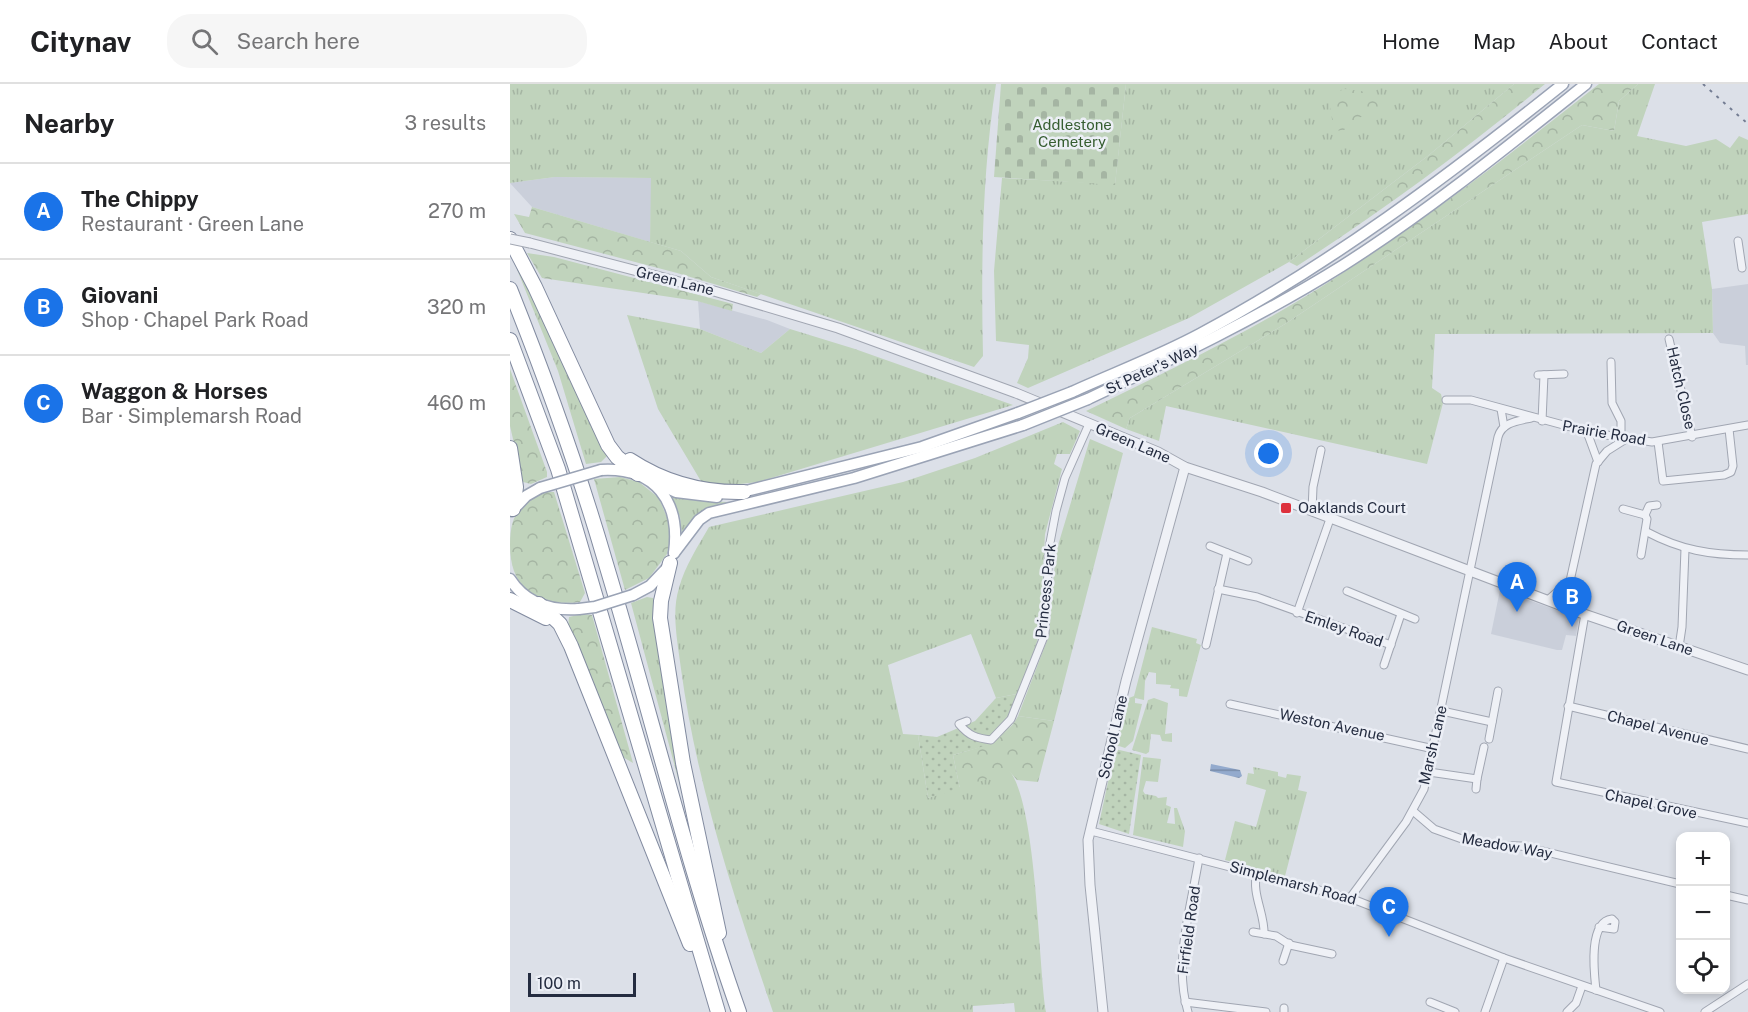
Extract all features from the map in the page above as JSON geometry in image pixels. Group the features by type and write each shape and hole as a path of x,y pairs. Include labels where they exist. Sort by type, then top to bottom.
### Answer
{"highway":[{"path":"510,239 608,445 617,457 638,474"},
{"path":"510,289 547,382 606,561 678,821 739,1012"},
{"path":"510,340 558,470 718,1012"},
{"path":"600,425 626,457 659,476 699,490 744,492"},
{"path":"510,448 516,487 511,512"},
{"path":"672,558 661,601 660,618 683,763 717,916 722,960"},
{"path":"510,600 540,614 555,627 577,664"},
{"path":"536,603 560,624 667,891 707,978"}],"main road":[{"name":"St Peter's Way","path":"638,474 654,483 697,496 720,497 922,447 1072,392 1199,335 1334,256 1464,163 1563,84"},
{"name":"St Peter's Way","path":"536,603 565,610 579,609 596,607 633,595 650,586 699,519 709,513 854,478 1023,425 1088,399 1225,334 1342,266 1483,167 1586,84"},
{"path":"511,512 540,488 602,470 622,470 638,474"},
{"path":"654,483 674,516 672,558"},
{"path":"510,579 522,594 536,603"},
{"path":"510,593 536,603"}],"street":[{"name":"Green Lane","path":"510,239 714,291 838,328 1016,393 1158,452 1185,467 1207,472 1581,613 1748,670"},
{"path":"1738,241 1744,262"},
{"name":"Hatch Close","path":"1669,339 1692,437"},
{"path":"1568,706 1581,613 1570,581 1598,462 1606,451 1623,438 1621,421 1612,403 1611,365 1620,369"},
{"path":"1542,421 1541,375 1564,374"},
{"name":"Prairie Road","path":"1446,400 1471,400 1587,432 1658,442 1748,426"},
{"path":"1470,572 1498,437 1504,427 1502,409"},
{"path":"1504,427 1531,418"},
{"name":"Princess Park","path":"967,721 959,724 966,732 973,737 991,740 1011,719 1022,693 1044,634 1049,548 1062,485 1089,424"},
{"path":"1658,442 1663,481 1724,475 1731,472 1733,466 1729,429"},
{"path":"1587,432 1598,462"},
{"path":"1312,512 1313,487 1320,450"},
{"name":"School Lane","path":"1103,1012 1090,885 1088,851 1090,831 1129,671 1185,467"},
{"path":"1641,555 1647,532 1646,514 1649,506 1657,505"},
{"path":"1623,509 1646,514"},
{"name":"Emley Road","path":"1297,613 1330,519"},
{"path":"1647,532 1685,549 1705,554 1748,555"},
{"path":"1210,546 1248,561"},
{"path":"1679,647 1685,549"},
{"path":"1206,645 1227,553"},
{"name":"Marsh Lane","path":"1350,898 1413,811 1429,772 1470,572"},
{"path":"1548,600 1570,581"},
{"name":"Emley Road","path":"1218,589 1257,597 1391,645"},
{"path":"1347,591 1416,619"},
{"name":"Emley Road","path":"1384,665 1401,614"},
{"path":"1489,739 1498,691"},
{"name":"Weston Avenue","path":"1230,704 1434,749"},
{"name":"Chapel Avenue","path":"1568,706 1748,749"},
{"name":"Chapel Grove","path":"1568,706 1556,782 1748,823"},
{"path":"1442,711 1492,722"},
{"path":"1476,789 1484,747"},
{"path":"1429,772 1477,779"},
{"name":"Meadow Way","path":"1413,811 1434,829 1462,840 1492,845 1521,846 1676,883"},
{"name":"Simplemarsh Road","path":"1090,831 1350,898 1504,958 1660,1012"},
{"name":"Firfield Road","path":"1188,1012 1181,962 1199,858"},
{"path":"1257,873 1255,886 1264,923 1264,934"},
{"path":"1730,897 1748,900"},
{"path":"1596,990 1594,959 1599,927"},
{"path":"1253,932 1332,954"},
{"path":"1283,961 1289,943"},
{"path":"1485,1012 1504,958"},
{"path":"1705,1012 1748,984"},
{"path":"1567,1012 1576,1003 1582,986"},
{"path":"1185,1002 1266,1012"},
{"path":"1430,1002 1455,1012"}],"shaded area":[{"path":"555,177 652,178 650,242 532,207 510,183"},
{"path":"1748,284 1748,365 1746,365 1745,346 1720,343 1713,333 1712,289"},
{"path":"698,301 767,320 790,329 761,353 700,329"},
{"path":"1500,590 1579,618 1576,636 1566,635 1562,650 1557,650 1491,634"}],"green space":[{"path":"510,84 996,84 988,152 984,220 983,356 974,367 711,277 681,251 650,242 651,178 555,177 510,183"},
{"name":"Addlestone Cemetery","path":"1001,84 1126,84 1115,185 994,177"},
{"path":"1126,84 1514,84 1429,155 1289,262 1189,318 1028,388 1017,383 1028,358 1029,345 996,341 994,271 1002,178 1115,184"},
{"path":"1514,84 1545,84 1393,201 1297,266 1289,262 1429,155"},
{"path":"1599,84 1638,84 1619,101 1614,131 1582,125 1285,324 1130,418 1126,429 1086,411 1244,332 1335,278 1436,209"},
{"path":"1638,84 1655,84 1637,136 1686,146 1716,139 1730,148 1739,136 1748,140 1748,214 1702,222 1712,289 1713,333 1435,334 1432,388 1441,394 1443,403 1427,464 1166,406 1159,441 1126,429 1130,418 1285,324 1582,125 1614,131 1619,101"},
{"path":"1345,89 1375,93 1379,97 1380,105 1371,113 1356,119 1344,130 1334,131 1328,95"},
{"path":"532,207 681,251 711,277 761,294 757,297 677,273 525,233 514,214 529,217"},
{"path":"510,252 523,273 605,449 607,456 601,462 586,464 558,371"},
{"path":"527,253 554,257 733,304 732,311 697,301 542,278"},
{"path":"627,315 700,329 761,353 790,329 855,349 1013,405 758,482 705,488 658,409"},
{"path":"510,369 547,472 547,477 531,484 523,482 510,426"},
{"path":"1063,422 1080,431 1070,454 1057,454 1054,464 1062,469 1045,534 1040,631 1022,693 996,698 971,634 888,665 903,734 918,735 928,798 1009,770 1018,788 1031,848 1046,1012 1015,1012 1014,1003 973,1006 973,1012 773,1012 719,843 688,713 675,618 677,598 688,564 709,527 903,482 975,458"},
{"path":"1090,439 1123,453 1054,721 1018,716 1048,638 1056,552"},
{"path":"620,477 639,482 659,498 672,530 667,554 649,578 625,590 594,479"},
{"path":"544,492 554,492 585,593 580,602 551,602 539,598 521,584 515,574 510,545 514,519 522,507"},
{"path":"671,494 690,500 728,504 702,515 682,536 680,517"},
{"path":"647,597 653,598 655,603 666,704 687,812 631,603"},
{"path":"582,614 592,615 633,763 616,753 568,628 569,617"},
{"path":"1152,627 1197,639 1196,643 1201,645 1187,697 1179,696 1179,689 1170,688 1171,685 1156,684 1156,673 1149,672 1145,681 1144,700 1135,698 1135,703 1142,704 1133,741 1125,748 1116,745 1129,698 1134,696"},
{"path":"1022,693 1014,721 1001,737 992,743 953,755 960,789 928,798 918,735 937,737 975,721 996,698"},
{"path":"1154,698 1168,703 1165,734 1172,733 1172,742 1162,741 1160,735 1151,734 1149,752 1146,754 1132,750 1148,700"},
{"path":"1018,716 1054,721 1038,782 1017,780 1009,771 960,789 953,755 999,738"},
{"path":"1115,749 1141,755 1129,834 1099,824"},
{"path":"1143,757 1161,759 1158,782 1146,781 1143,791 1145,794 1158,798 1167,797 1166,805 1171,807 1167,823 1175,824 1174,808 1177,808 1185,831 1183,847 1133,835"},
{"path":"1253,767 1278,772 1278,776 1286,778 1287,774 1301,776 1298,790 1307,792 1285,876 1225,860 1235,821 1256,827 1266,790 1246,784 1248,773 1254,774"}],"water":[{"path":"1211,764 1240,770 1242,776 1239,778 1210,771"}],"railway":[{"path":"1703,84 1748,124"}],"place":[{"name":"Oaklands Court","path":"1286,508"},
{"name":"The Chippy","path":"1517,612"},
{"name":"Giovani","path":"1572,627"},
{"name":"Waggon & Horses","path":"1389,937"}]}
